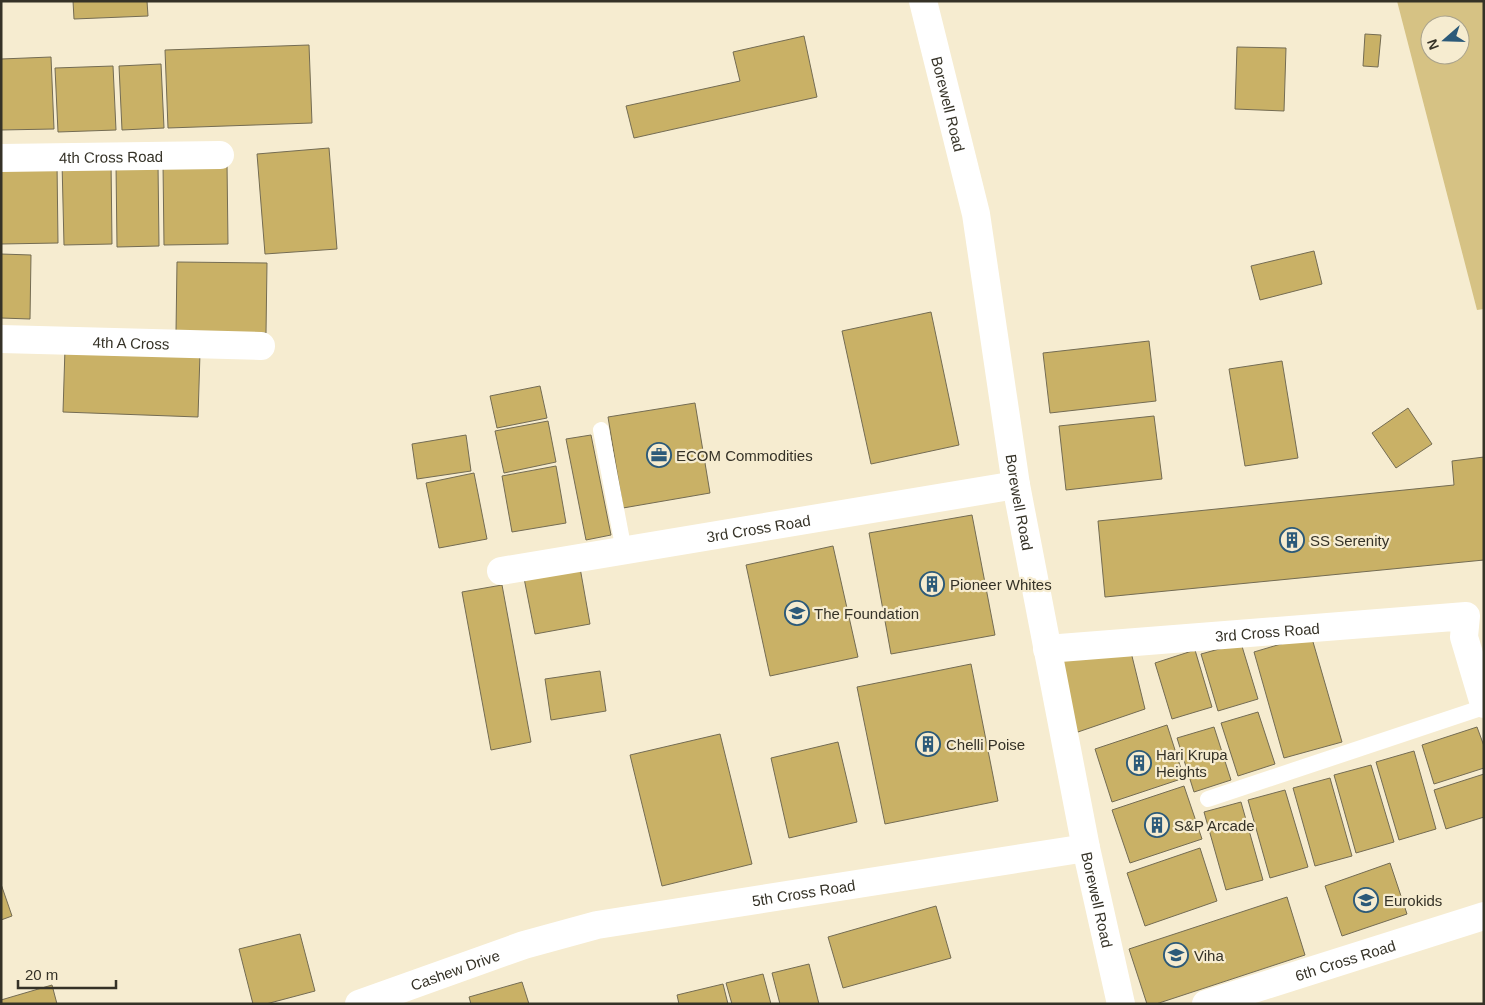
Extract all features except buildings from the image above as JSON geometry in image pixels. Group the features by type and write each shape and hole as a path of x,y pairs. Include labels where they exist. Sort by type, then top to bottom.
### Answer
{"street":[{"name":"Borewell Road","path":"922,1 976,214 1016,485 1086,848 1119,1003"},
{"name":"4th Cross Road","path":"1,158 220,155"},
{"name":"4th A Cross","path":"1,340 261,346"},
{"name":"3rd Cross Road","path":"501,571 1016,485"},
{"name":"3rd Cross Road","path":"1048,649 1466,616 1464,637 1484,706"},
{"name":"5th Cross Road","path":"524,946 597,925 1086,848"},
{"name":"6th Cross Road","path":"1206,1004 1484,916"},
{"name":"Cashew Drive","path":"359,1004 524,946"}],"lane":[{"path":"601,430 624,551"},
{"path":"1208,799 1484,706"}],"shaded area":[{"path":"1397,1 1484,1 1484,309 1477,310"}],"place":[{"name":"ECOM Commodities","path":"659,455"},
{"name":"SS Serenity","path":"1292,540"},
{"name":"Pioneer Whites","path":"932,584"},
{"name":"The Foundation","path":"797,613"},
{"name":"Chelli Poise","path":"928,744"},
{"name":"Hari Krupa Heights","path":"1139,763"},
{"name":"S&P Arcade","path":"1157,825"},
{"name":"Eurokids","path":"1366,900"},
{"name":"Viha","path":"1176,955"}]}
